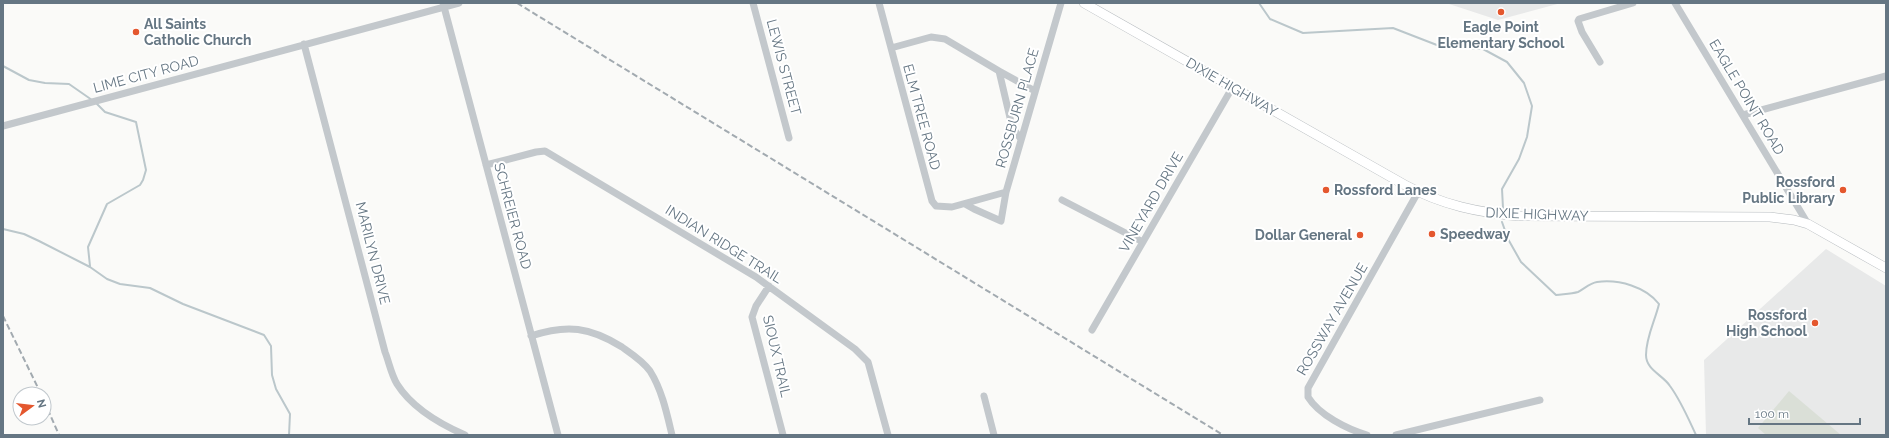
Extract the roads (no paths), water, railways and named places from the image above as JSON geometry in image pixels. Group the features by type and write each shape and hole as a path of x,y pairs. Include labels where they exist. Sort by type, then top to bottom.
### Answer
{"main road":[{"name":"DIXIE HIGHWAY","path":"1084,3 1418,192 1460,208 1506,215 1770,217 1794,220 1808,224 1886,268"}],"street":[{"name":"LIME CITY ROAD","path":"3,126 444,5 459,3"},
{"name":"LEWIS STREET","path":"753,3 790,138"},
{"name":"ELM TREE ROAD","path":"879,3 932,201 936,206 941,208 952,207 1006,192"},
{"name":"ROSSBURN PLACE","path":"965,204 1001,221 1006,192 1061,3"},
{"path":"1600,62 1582,32 1578,21 1579,19 1633,3"},
{"name":"EAGLE POINT ROAD","path":"1675,3 1808,224"},
{"name":"SCHREIER ROAD","path":"444,5 558,435"},
{"path":"891,48 931,37 945,39 999,72 1035,91"},
{"name":"MARILYN DRIVE","path":"304,44 385,352 394,378 403,391 424,411 447,426 466,435"},
{"path":"999,72 1011,122 1014,130 1021,139"},
{"path":"1743,115 1886,76"},
{"name":"VINEYARD DRIVE","path":"1092,330 1232,88"},
{"name":"INDIAN RIDGE TRAIL","path":"486,165 545,151 769,286 855,349 868,362 888,435"},
{"name":"ROSSWAY AVENUE","path":"1367,435 1348,427 1319,410 1308,397 1308,388 1418,192"},
{"path":"1062,200 1143,242"},
{"name":"SIOUX TRAIL","path":"769,286 756,306 752,317 783,435"},
{"path":"531,336 559,329 582,329 604,337 633,355 642,362 655,380 672,435"},
{"path":"984,396 994,435"},
{"path":"1396,435 1540,400"}],"waterway":[{"path":"1259,3 1270,19 1303,33 1393,28 1442,47 1483,49 1507,62 1524,83 1532,106 1527,137 1519,159 1502,189 1503,208"},
{"path":"3,66 29,80 45,83 69,84 92,100"},
{"path":"90,266 88,247 107,204 140,185 146,170 136,122 105,112 96,103"},
{"path":"1502,222 1508,239 1521,262 1556,295 1578,292 1589,285 1605,281 1623,283 1639,289 1654,298 1659,304 1647,342 1647,360 1649,365 1667,382 1674,392 1696,435"},
{"path":"3,229 24,234 39,241 90,267 107,279 120,284 150,288 183,304 264,335 271,346 272,375 276,389 290,414 289,435"}],"railway":[{"path":"517,3 1223,435"},
{"path":"3,316 37,386"},
{"path":"52,419 59,435"}],"place":[{"name":"Eagle Point Elementary School","path":"1501,12"},
{"name":"All Saints Catholic Church","path":"136,32"},
{"name":"Rossford Lanes","path":"1326,190"},
{"name":"Rossford Public Library","path":"1843,190"},
{"name":"Speedway","path":"1432,234"},
{"name":"Dollar General","path":"1360,235"},
{"name":"Rossford High School","path":"1815,323"}]}
